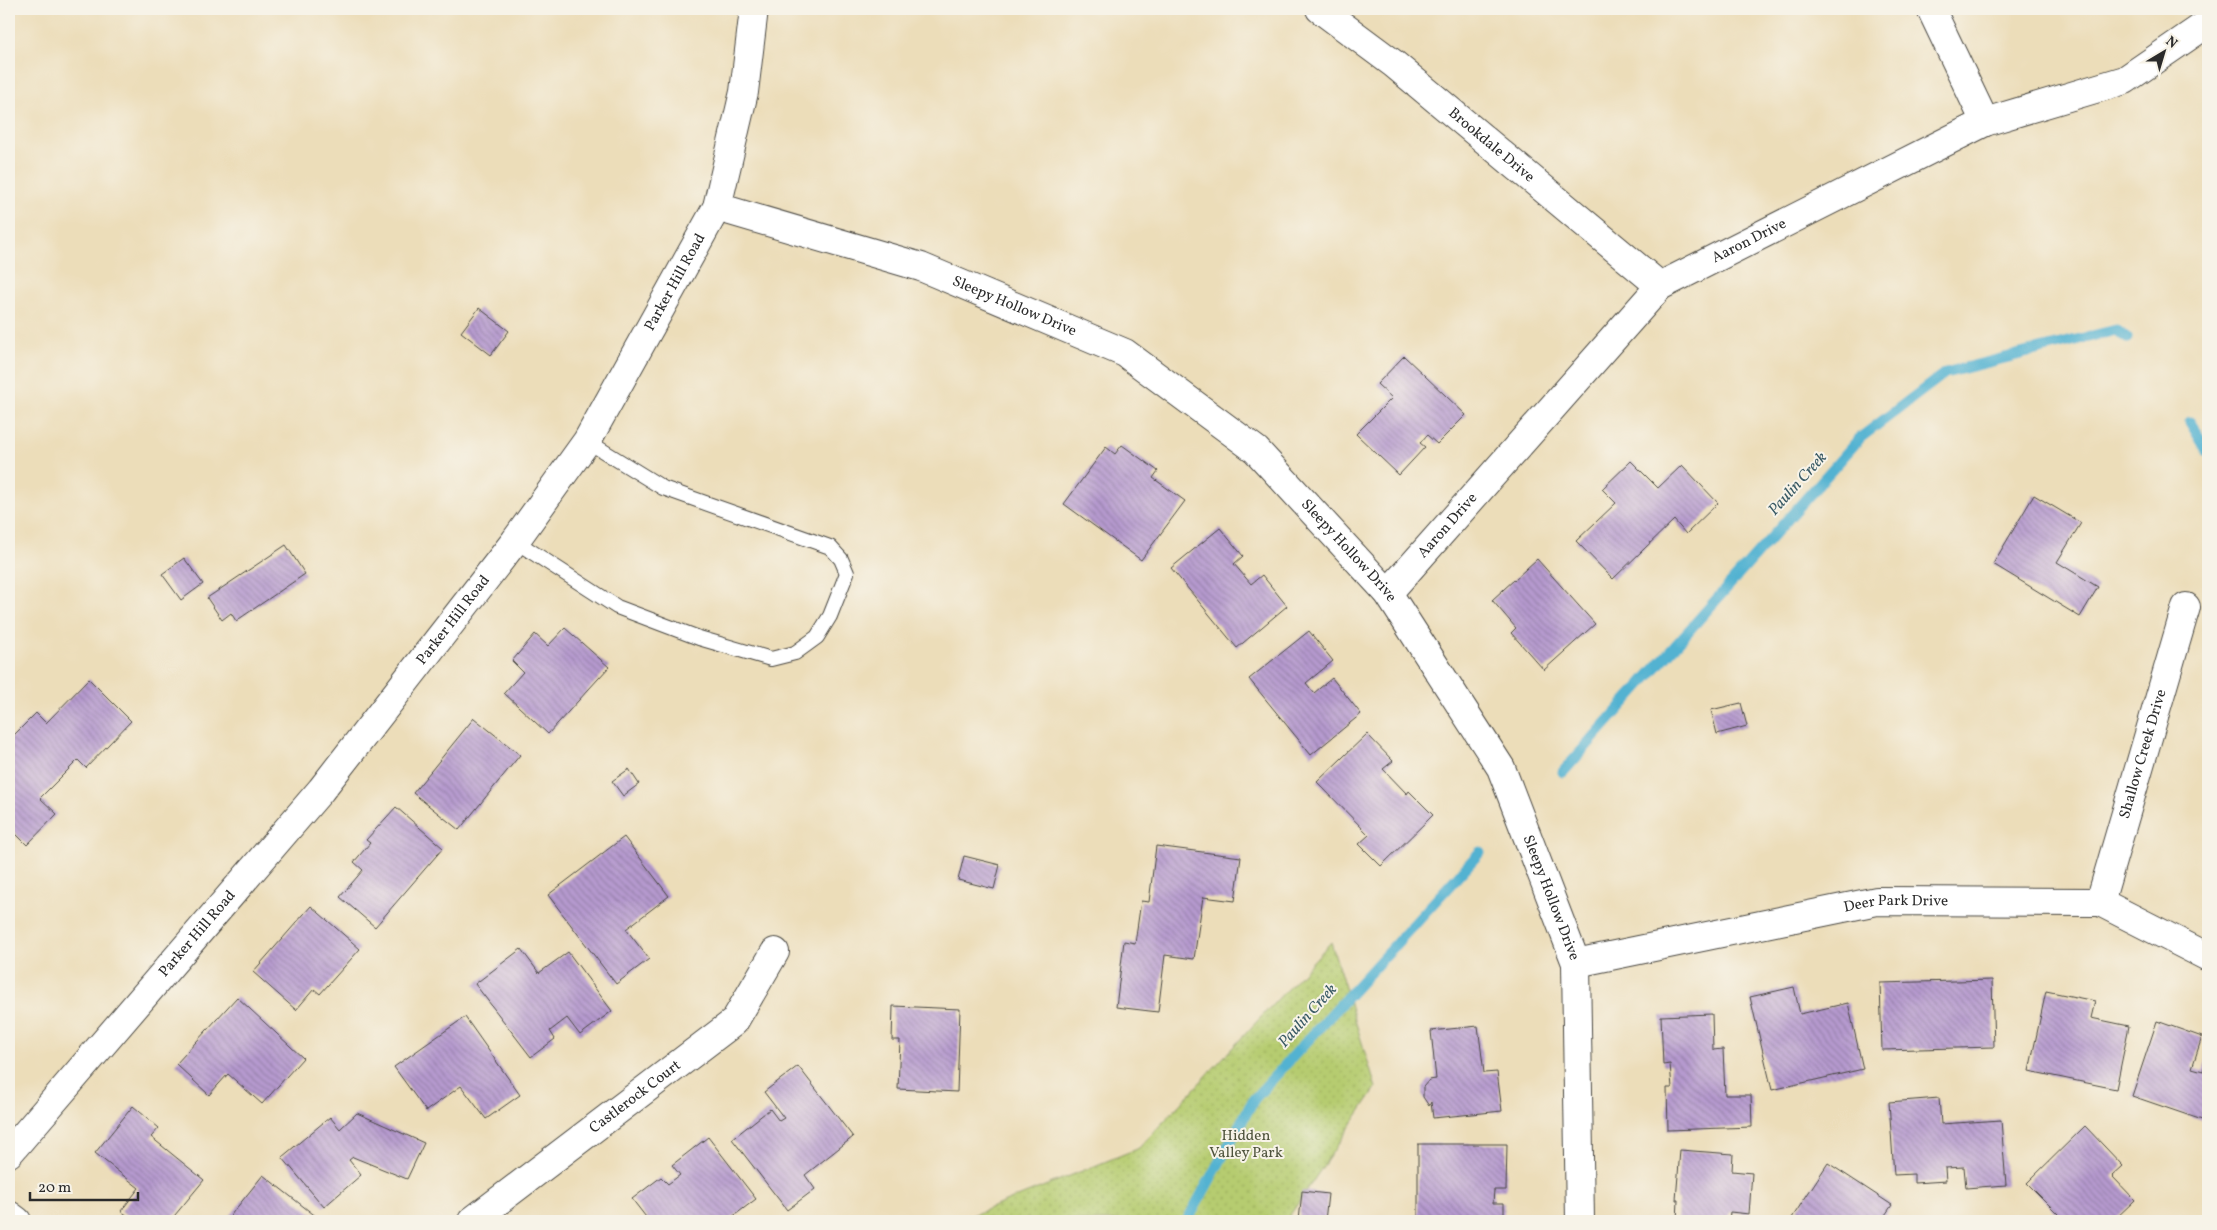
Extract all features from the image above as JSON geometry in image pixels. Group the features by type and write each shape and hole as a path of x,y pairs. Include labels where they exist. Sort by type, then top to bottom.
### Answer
{"street":[{"name":"Parker Hill Road","path":"9,1152 321,790 515,541 587,441 717,207 744,92 754,9"},
{"name":"Brookdale Drive","path":"1320,9 1394,64 1660,286"},
{"path":"1931,9 1985,122"},
{"name":"Aaron Drive","path":"1388,593 1660,286 1985,122 2125,80 2208,23"},
{"name":"Sleepy Hollow Drive","path":"717,207 921,267 1125,354 1256,450 1388,593 1501,768 1576,963 1580,1221"},
{"name":"Shallow Creek Drive","path":"2100,902 2186,608"},
{"name":"Deer Park Drive","path":"1576,963 1877,902 2100,902 2208,957"},
{"name":"Castlerock Court","path":"472,1221 734,1022 775,952"},
{"path":"9,1215 17,1221"}],"lane":[{"path":"515,541 617,607 699,638 771,658 795,653 817,637 830,616 847,573 841,559 830,547 662,488 587,441"}],"green space":[{"name":"Hidden Valley Park","path":"1331,942 1376,1088 1286,1221 958,1221 1139,1148"}],"building":[{"path":"479,308 509,331 491,355 461,332"},
{"path":"1404,356 1466,415 1437,444 1427,435 1420,443 1425,447 1399,475 1356,434 1392,398 1377,384"},
{"path":"1122,445 1158,471 1153,478 1185,501 1141,560 1064,504 1106,447 1115,454"},
{"path":"1631,461 1658,488 1682,465 1718,503 1686,534 1674,520 1613,579 1576,541 1616,503 1602,489"},
{"path":"2034,495 2081,523 2057,562 2098,587 2080,617 1993,564"},
{"path":"1220,528 1243,556 1234,564 1251,584 1262,575 1287,606 1237,648 1171,568"},
{"path":"286,545 305,574 236,621 231,613 222,620 207,598"},
{"path":"184,558 203,584 181,600 162,574"},
{"path":"1537,559 1595,624 1544,670 1511,633 1516,628 1492,600"},
{"path":"565,628 609,667 548,734 504,693 523,672 512,661 535,634 548,646"},
{"path":"1309,631 1333,661 1306,683 1314,693 1332,678 1361,714 1311,755 1249,679"},
{"path":"89,679 131,721 86,768 78,760 40,798 57,814 27,845 9,827 9,740 36,713 46,723"},
{"path":"1741,703 1747,726 1717,734 1711,710"},
{"path":"474,718 520,755 459,830 413,793"},
{"path":"1367,734 1393,761 1383,769 1407,794 1409,791 1433,815 1381,866 1359,844 1369,835 1317,782"},
{"path":"629,769 639,784 623,796 612,781"},
{"path":"396,807 443,848 375,927 340,897 363,870 354,862 370,843 366,840"},
{"path":"624,837 669,896 626,929 649,959 616,984 548,895"},
{"path":"1156,846 1241,857 1235,901 1203,897 1194,959 1165,955 1158,1012 1116,1007 1124,941 1135,943 1141,901 1149,902"},
{"path":"964,856 1000,865 994,889 958,880"},
{"path":"311,906 360,949 320,994 314,989 296,1010 253,972"},
{"path":"521,949 539,973 568,952 612,1011 580,1035 567,1018 550,1031 555,1039 531,1057 475,984"},
{"path":"1992,980 1994,1047 1882,1050 1880,983"},
{"path":"1794,987 1800,1014 1848,1003 1863,1069 1772,1090 1750,997"},
{"path":"2046,991 2095,1001 2091,1018 2129,1026 2116,1089 2029,1071"},
{"path":"237,997 303,1058 262,1104 228,1074 209,1095 176,1064"},
{"path":"893,1006 960,1009 957,1092 898,1089 900,1040 892,1040"},
{"path":"1712,1014 1713,1050 1723,1049 1725,1095 1751,1095 1752,1127 1668,1130 1667,1088 1672,1088 1670,1064 1663,1065 1661,1016"},
{"path":"465,1017 520,1095 486,1119 461,1086 426,1111 394,1067"},
{"path":"2157,1021 2202,1037 2192,1068 2203,1071 2208,1056 2208,1122 2132,1096"},
{"path":"1478,1026 1484,1073 1497,1072 1502,1111 1433,1118 1431,1102 1429,1106 1423,1097 1423,1087 1429,1080 1436,1079 1431,1031"},
{"path":"798,1066 853,1137 805,1175 815,1189 787,1210 732,1139 770,1109 779,1121 784,1118 764,1092"},
{"path":"1939,1098 1941,1124 2001,1120 2006,1185 1966,1188 1964,1167 1945,1168 1946,1181 1914,1183 1914,1174 1894,1175 1889,1102"},
{"path":"133,1106 159,1128 151,1137 204,1180 170,1221 135,1221 121,1211 139,1188 95,1153"},
{"path":"357,1113 424,1143 407,1179 353,1157 349,1160 361,1175 324,1207 282,1157 330,1117 340,1129"},
{"path":"2085,1126 2123,1166 2112,1176 2135,1200 2113,1221 2050,1221 2058,1214 2027,1183"},
{"path":"708,1137 756,1199 727,1221 649,1221 632,1199 661,1177 668,1184 680,1175 672,1165"},
{"path":"1418,1144 1507,1144 1506,1190 1494,1190 1493,1203 1504,1203 1504,1221 1418,1221"},
{"path":"1680,1150 1733,1154 1732,1171 1752,1173 1749,1214 1730,1212 1729,1221 1677,1221 1678,1200 1676,1200"},
{"path":"1828,1163 1892,1205 1881,1221 1790,1221"},
{"path":"263,1175 322,1221 226,1221"},
{"path":"1302,1191 1328,1194 1325,1221 1299,1221"}],"waterway":[{"name":"Paulin Creek","path":"1563,772 1860,438 1945,373 2116,330 2127,338"},
{"name":"Paulin Creek","path":"2190,422 2208,452"},
{"name":"Paulin Creek","path":"1187,1221 1254,1099 1480,852"}]}
